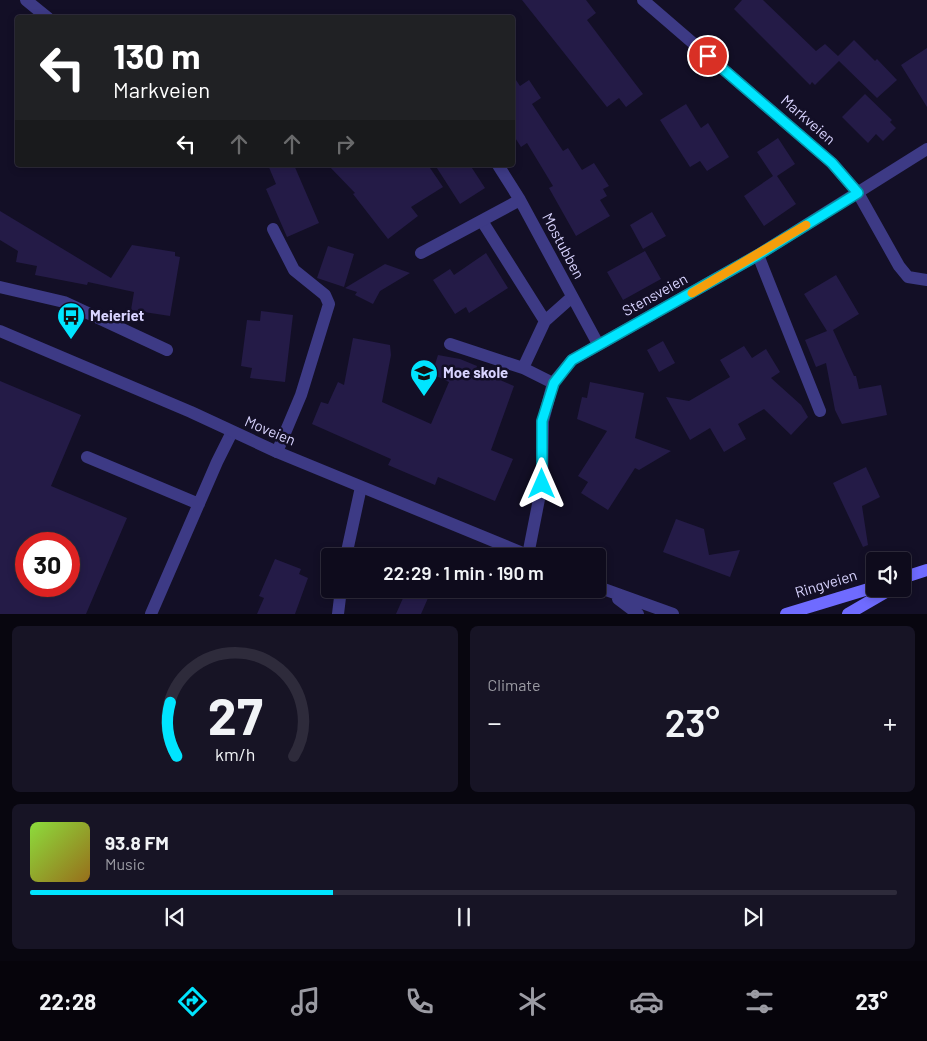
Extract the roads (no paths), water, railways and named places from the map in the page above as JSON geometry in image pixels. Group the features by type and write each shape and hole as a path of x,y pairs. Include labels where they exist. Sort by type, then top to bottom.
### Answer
{"main road":[{"name":"Ringveien","path":"786,614 866,590"},
{"name":"Ringveien","path":"848,614 877,597"}],"street":[{"path":"26,0 44,15"},
{"name":"Markveien","path":"643,0 832,163 858,193 899,266 908,277 927,280"},
{"name":"Stensveien","path":"530,548 542,484 542,421 554,383 572,360 758,255 927,149"},
{"name":"Mostubben","path":"499,167 520,200 598,344"},
{"path":"421,253 520,200"},
{"path":"482,221 545,321"},
{"path":"273,229 294,270 325,295 329,304 301,395 277,452"},
{"path":"758,255 820,411"},
{"path":"0,287 64,302 167,350"},
{"path":"523,368 545,321 572,297"},
{"name":"Moveien","path":"0,331 277,452 510,548"},
{"path":"450,344 523,368 554,383"},
{"path":"151,614 232,432"},
{"path":"87,457 199,504"},
{"path":"348,548 361,487"},
{"path":"606,591 673,614"},
{"path":"610,593 638,614"},
{"path":"338,614 341,598"}],"place":[{"name":"Meieriet","path":"71,340"},
{"name":"Moe skole","path":"424,397"}]}
